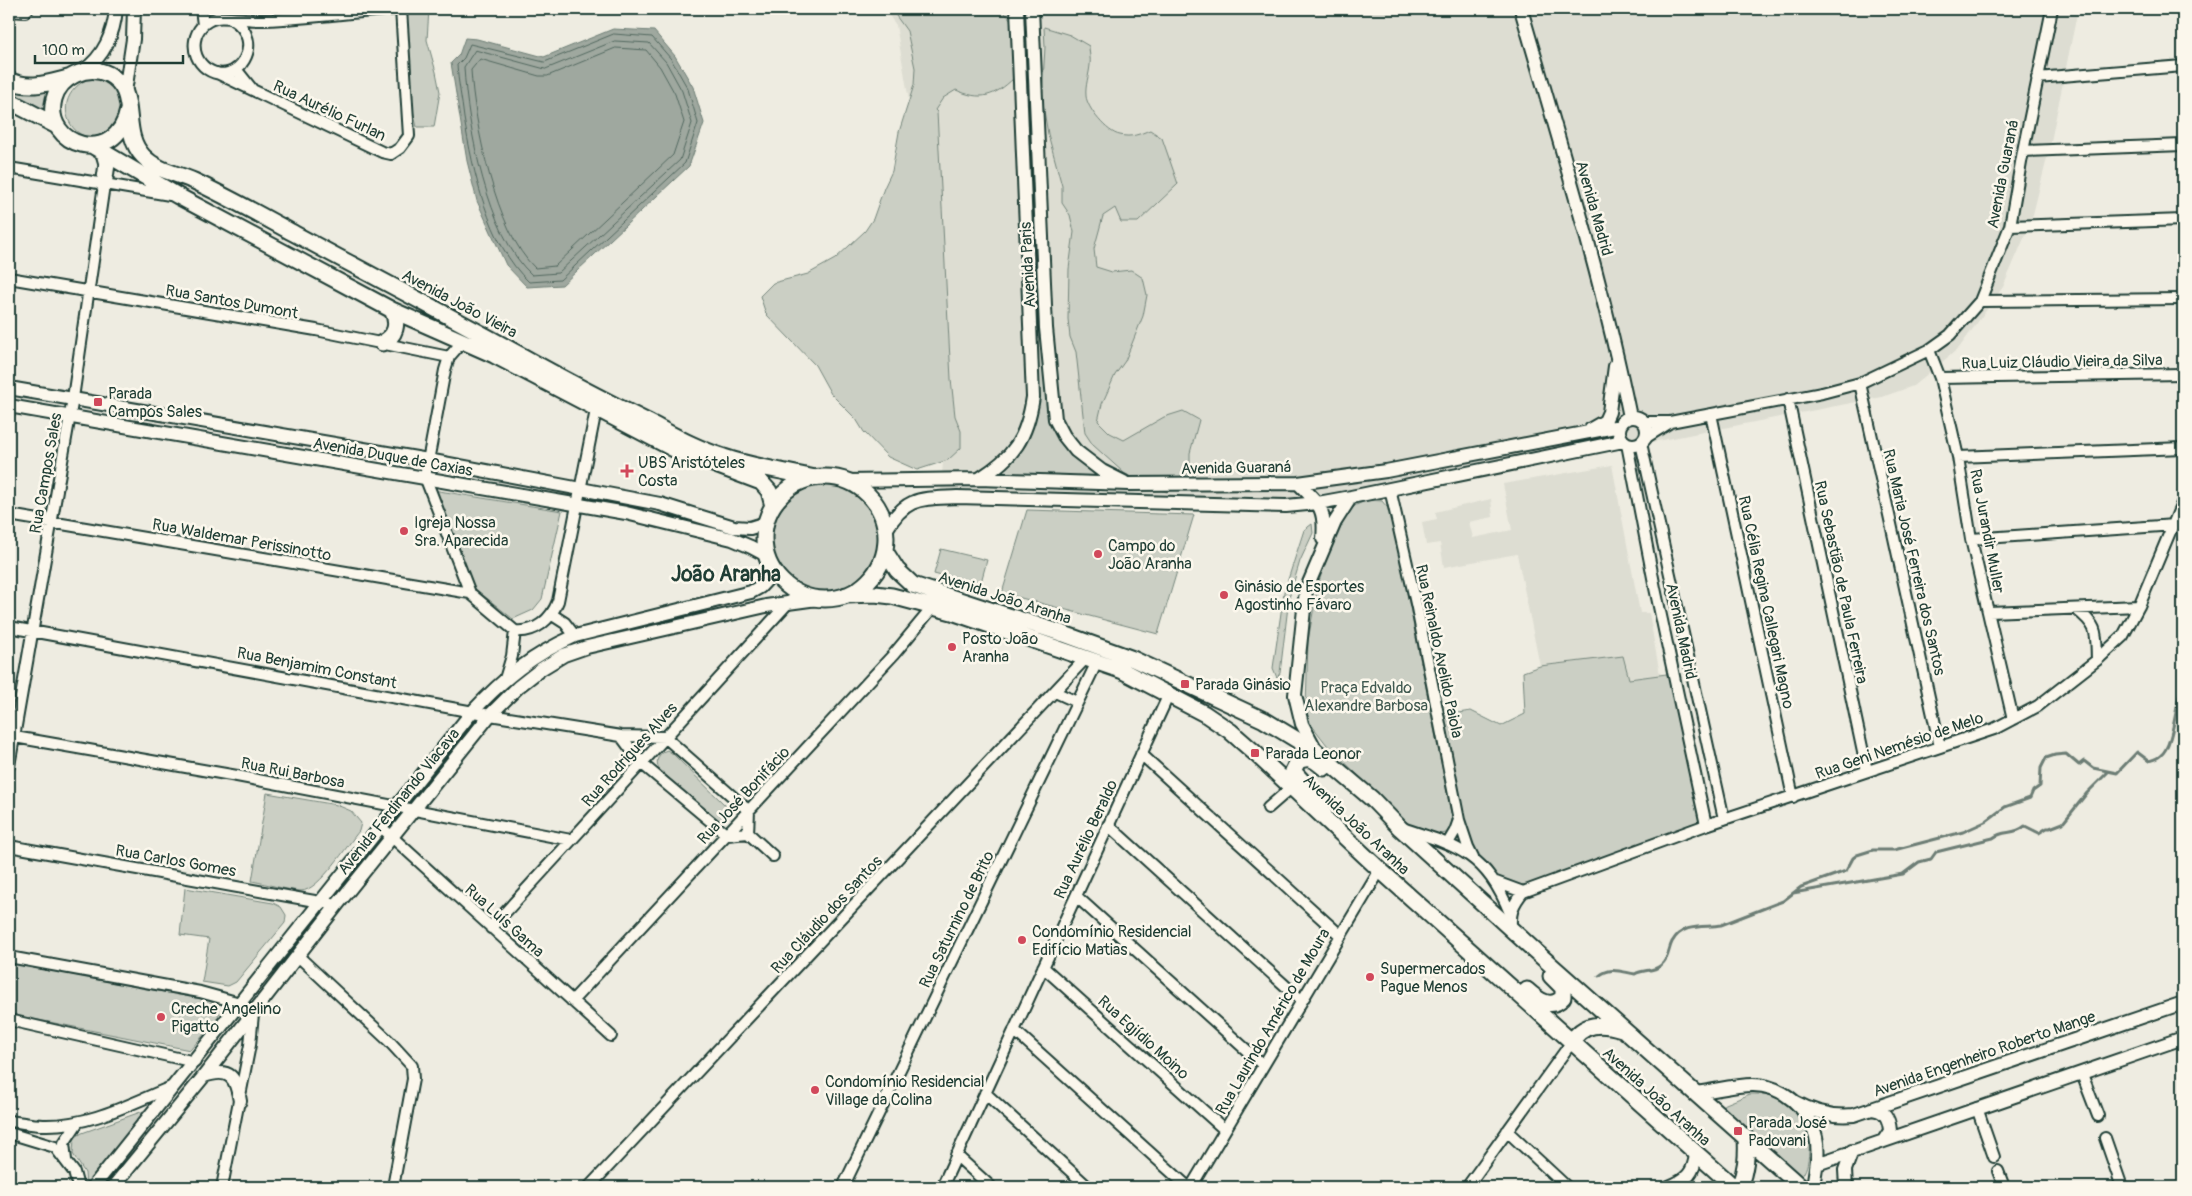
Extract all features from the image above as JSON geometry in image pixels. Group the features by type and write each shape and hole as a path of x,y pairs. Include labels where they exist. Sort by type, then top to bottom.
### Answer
{"main road":[{"path":"9,80 15,83 43,85 76,74 92,70 108,74 115,79 125,92 128,110 124,126 113,138 98,148 79,144 67,137 58,126 53,113 54,100 59,87 76,74"},
{"path":"9,101 58,126"},
{"name":"Avenida João Vieira","path":"128,110 132,140 142,154 157,167 194,181 587,391 696,446 726,458 815,478"},
{"path":"98,148 107,164 104,185"},
{"name":"Avenida João Vieira","path":"98,148 178,196 392,310 494,356 676,450 761,482 768,491 773,506"},
{"path":"382,343 393,336 395,330 395,317 392,310"},
{"path":"831,477 847,481 862,489 874,500 882,514 886,530 885,551 878,568 868,582 846,596 832,599 817,599 792,590 774,572 766,556 764,539 766,523 773,506 791,488 815,478 831,477"},
{"name":"Avenida João Aranha","path":"885,551 896,570 913,585 1126,656 1264,720 1317,752 1372,799 1400,828 1534,950 1801,1187"},
{"name":"Avenida João Aranha","path":"846,596 874,594 892,596 934,606 1090,662 1123,671 1205,714 1230,731 1380,870 1734,1187"},
{"path":"1325,820 1319,798 1293,771 1298,761 1305,758 1314,760 1358,798 1372,799"},
{"path":"1477,956 1491,959 1538,1000 1554,1004 1563,998 1563,988 1538,963 1534,950"},
{"path":"1572,1043 1579,1031 1592,1026 1610,1026 1624,1030"},
{"path":"1739,1187 1745,1173 1747,1159 1746,1138"}],"street":[{"path":"9,11 25,12 28,9"},
{"path":"76,74 93,64 110,37 115,25 116,9"},
{"path":"125,92 133,39 134,9"},
{"path":"201,9 203,25"},
{"path":"227,15 240,24 246,32 249,40 247,56 236,69 216,73 208,70 196,57 194,40 203,25 217,18 227,15 264,20 400,9"},
{"name":"Rua Aurélio Furlan","path":"216,73 382,152 391,154 400,148 409,136 400,9"},
{"name":"Avenida Paris","path":"979,478 1004,461 1021,441 1030,419 1033,397 1017,9"},
{"name":"Avenida Paris","path":"1032,9 1046,328 1055,419 1064,436 1076,451 1102,471 1128,484"},
{"name":"Avenida Madrid","path":"1522,9 1616,351 1625,422"},
{"name":"Avenida Guaraná","path":"1644,422 1670,422 1860,383 1929,350 1950,335 1980,301 2010,226 2037,78 2052,9"},
{"path":"246,32 264,20"},
{"path":"2037,78 2183,66"},
{"name":"Rua Aurélio Furlan","path":"236,69 254,92"},
{"path":"2023,151 2183,145"},
{"path":"9,168 178,196"},
{"name":"Rua Campos Sales","path":"9,766 11,737 33,631 70,417 104,185"},
{"path":"2010,226 2183,220"},
{"name":"Rua Santos Dumont","path":"9,278 382,343 449,357"},
{"path":"1980,301 2183,300"},
{"path":"463,341 449,357 424,478 470,593 515,631 523,632 535,629 551,614 562,588 596,410"},
{"name":"Rua Jurandir Muller","path":"1929,350 1940,378 1958,456 1971,540 2013,719"},
{"path":"1574,435 1597,427 1605,421 1609,412 1615,376 1616,351"},
{"name":"Rua Luiz Cláudio Vieira da Silva","path":"1940,378 2183,374"},
{"name":"Rua Maria José Ferreira dos Santos","path":"1860,383 1940,747"},
{"name":"Avenida Duque de Caxias","path":"9,388 428,460 660,504 734,527 750,528 766,523"},
{"name":"Rua Sebastião de Paula Ferreira","path":"1788,399 1867,771"},
{"name":"Avenida Duque de Caxias","path":"9,406 626,513 732,539 751,546 766,556"},
{"name":"Rua Célia Regina Callegari Magno","path":"1711,414 1793,797"},
{"path":"886,530 901,509 918,499 928,498 967,497 1274,506 1318,503 1625,442 1634,445 1643,440 1647,428 1644,422 1635,417 1625,422 1619,434 1625,442"},
{"name":"Avenida Guaraná","path":"847,481 979,478 1128,484 1298,483 1386,471 1574,435 1625,422"},
{"name":"Avenida Guaraná","path":"1643,440 1670,422"},
{"name":"Avenida Madrid","path":"1643,440 1724,819"},
{"name":"Avenida Madrid","path":"1625,442 1706,825"},
{"path":"1958,456 2183,448"},
{"path":"1298,483 1318,503 1325,516 1322,549"},
{"name":"Rua Reinaldo Avelido Paiola","path":"1390,489 1417,608 1459,820 1473,857"},
{"path":"1317,752 1302,724 1296,694 1306,590 1335,522 1351,497"},
{"name":"Rua Geni Nemésio de Melo","path":"1524,892 1706,825 1994,729 2038,706 2097,660 2123,636 2139,606 2175,525 2183,501"},
{"name":"Rua Waldemar Perissinotto","path":"9,515 470,593"},
{"path":"1971,540 2175,525"},
{"name":"Avenida Ferdinando Viacava","path":"93,1187 195,1062 319,902 472,712 504,679 549,648 575,636 751,592 760,587 774,572"},
{"name":"Avenida Ferdinando Viacava","path":"113,1187 204,1076 413,809 490,715 518,687 541,669 564,655 587,647 790,601 817,599"},
{"name":"Rua Rodrigues Alves","path":"491,928 790,601"},
{"name":"Rua José Bonifácio","path":"572,1001 894,654 934,606"},
{"path":"1989,612 2139,606"},
{"path":"2076,609 2089,619 2094,627 2097,660"},
{"path":"551,614 565,623 575,636"},
{"name":"Rua Benjamim Constant","path":"9,627 472,712 621,736 665,737"},
{"path":"504,679 512,656 515,631"},
{"name":"Rua Cláudio dos Santos","path":"589,1187 1055,692 1090,662"},
{"name":"Rua Saturnino de Brito","path":"843,1187 1077,702 1090,662"},
{"path":"1055,692 1077,702"},
{"name":"Rua Aurélio Beraldo","path":"942,1187 1169,694"},
{"path":"621,736 641,763 727,835 748,833 773,856"},
{"name":"Rua Rui Barbosa","path":"11,737 237,776 571,840"},
{"path":"665,737 749,812 748,833"},
{"path":"1141,754 1340,935"},
{"path":"1268,808 1292,787"},
{"path":"1448,843 1459,820"},
{"path":"1108,825 1301,1000"},
{"name":"Rua Luís Gama","path":"380,826 611,1036"},
{"path":"1400,828 1448,843 1473,857 1496,882 1510,912 1511,928"},
{"name":"Rua Carlos Gomes","path":"9,846 337,905"},
{"name":"Rua Laurindo Américo de Moura","path":"1190,1187 1226,1130 1301,1000 1380,870"},
{"path":"1496,882 1524,892 1510,912"},
{"path":"1076,896 1263,1065"},
{"path":"298,956 389,1040 412,1066 413,1079 393,1187"},
{"path":"9,957 200,992 240,1003 253,1014 250,1045 240,1101 222,1187"},
{"name":"Rua Egjídio Moino","path":"1043,967 1226,1130"},
{"name":"Avenida Engenheiro Roberto Mange","path":"1795,1102 1811,1110 1842,1116 1854,1115 2183,1003"},
{"path":"9,1020 195,1062"},
{"path":"1014,1030 1190,1187"},
{"path":"1816,1164 2183,1038"},
{"path":"1467,1187 1572,1043"},
{"path":"204,1076 220,1072 230,1076 235,1080 240,1101"},
{"path":"2082,1074 2098,1116"},
{"path":"9,1121 44,1125 78,1122 106,1115 177,1084"},
{"name":"Avenida João Aranha","path":"1695,1093 1754,1084 1787,1095 1812,1124 1817,1138 1813,1187"},
{"path":"984,1093 1088,1187"},
{"path":"1977,1108 1994,1157"},
{"path":"1870,1109 1883,1112 1888,1118 1890,1131 1884,1140"},
{"path":"66,1162 64,1143 78,1122"},
{"path":"1507,1131 1567,1187"},
{"path":"9,1133 55,1147 74,1172 78,1187"},
{"path":"2105,1138 2122,1187"},
{"path":"1846,1187 1845,1170 1852,1151"},
{"path":"1669,1187 1687,1176 1694,1167 1696,1154"},
{"path":"956,1155 991,1187"},
{"path":"1998,1171 2004,1187"}],"shaded area":[{"path":"884,9 2078,9 2050,146 2031,222 2003,287 1959,348 1913,386 1882,397 1352,501 1119,499 941,491 950,352 936,258 896,25"},
{"path":"1612,465 1640,613 1649,613 1660,675 1629,679 1610,660 1582,663 1578,661 1540,666 1517,554 1444,567 1440,543 1426,545 1422,522 1437,519 1435,512 1491,499 1493,517 1469,522 1473,538 1512,530 1503,484"}],"green space":[{"path":"407,9 429,9 427,40 440,92 434,127 417,127 405,77"},
{"path":"891,9 1001,9 1015,24 1014,78 1000,89 987,95 973,95 956,90 943,98 935,110 937,112 951,379 955,416 961,431 961,448 948,460 917,470 888,457 864,432 856,419 831,394 815,365 766,314 760,296 773,283 808,274 835,259 865,231 873,219 892,171 899,132 914,85 915,68 907,31"},
{"path":"1044,27 1070,35 1089,46 1090,63 1086,96 1090,107 1104,125 1115,133 1132,136 1150,130 1162,138 1178,184 1138,222 1121,222 1115,208 1103,216 1094,249 1096,267 1112,272 1131,270 1143,278 1147,295 1143,316 1125,361 1115,375 1102,404 1098,421 1110,433 1124,440 1164,417 1183,411 1199,420 1190,453 1190,470 1180,484 1167,492 1151,488 1124,473 1093,445 1085,433 1076,352 1070,337 1068,319 1069,269 1074,232 1070,215 1062,203 1062,186 1048,134 1042,99 1045,47"},
{"path":"88,79 104,79 122,94 123,121 101,137 90,138 80,134 68,118 66,108 69,97 76,87"},
{"path":"9,82 51,87 48,117 9,95"},
{"path":"1036,337 1042,337 1053,420 1107,479 995,475 1012,460 1031,430 1037,396"},
{"path":"824,483 845,487 862,499 874,516 878,537 874,558 862,575 845,587 824,591 803,587 786,575 774,558 770,537 774,516 786,499 803,487"},
{"path":"433,490 562,511 542,599 533,610 513,619 473,587"},
{"name":"Praça Edvaldo Alexandre Barbosa","path":"1368,500 1382,501 1391,512 1452,818 1451,827 1446,833 1435,835 1409,825 1327,745 1310,723 1306,708 1308,641 1318,584 1332,544 1348,513 1356,505"},
{"name":"Campo do João Aranha","path":"1027,510 1194,515 1158,634 1002,593"},
{"path":"1312,524 1313,533 1300,561 1289,598 1280,673 1277,678 1273,668 1284,592 1304,530"},
{"path":"941,549 987,560 980,586 934,574"},
{"path":"1623,656 1629,679 1674,673 1706,825 1523,892 1496,882 1473,857 1438,716 1471,711 1501,726 1525,714 1523,672 1540,666"},
{"path":"667,750 726,806 730,814 726,821 718,823 659,769 658,758 661,753"},
{"path":"267,793 337,805 351,811 361,823 359,831 333,866 308,889 301,891 252,881"},
{"path":"185,888 273,903 281,907 286,915 285,923 236,982 228,986 202,982 209,939 180,935"},
{"path":"9,963 212,1001 220,1012 216,1021 190,1050 9,1014"},
{"path":"1750,1094 1770,1095 1779,1099 1794,1110 1800,1118 1808,1134 1809,1156 1807,1166 1800,1178 1721,1106"},
{"path":"149,1109 89,1187 86,1187 85,1173 73,1154 74,1138 82,1133"}],"water":[{"path":"613,29 654,31 675,56 693,87 704,123 689,166 562,285 527,287 506,265 477,201 467,161 451,63 459,55 465,38 477,39 544,57"}],"waterway":[{"path":"1599,976 1612,970 1635,974 1657,968 1663,963 1672,942 1682,931 1695,927 1721,925 1783,901 1801,887 1846,871 1853,858 1857,855 1873,850 1894,850 1963,832 1985,822 2005,807 2030,798 2033,791 2040,786 2041,768 2046,758 2066,754 2079,765 2084,761 2093,768 2117,773 2137,752 2149,761 2156,759 2165,751 2169,743 2183,682"},
{"path":"1793,893 1903,874 1919,862 1931,859 1936,852 1993,838 1997,835 2016,831 2025,826 2039,833 2047,828 2063,823 2087,793 2108,772"}],"place":[{"name":"Parada Campos Sales","path":"98,402"},
{"name":"UBS Aristóteles Costa","path":"627,471"},
{"name":"Igreja Nossa Sra. Aparecida","path":"404,531"},
{"name":"Campo do João Aranha","path":"1098,554"},
{"name":"Ginásio de Esportes Agostinho Fávaro","path":"1224,595"},
{"name":"Posto João Aranha","path":"952,647"},
{"name":"Parada Ginásio","path":"1185,684"},
{"name":"Parada Leonor","path":"1255,753"},
{"name":"Condomínio Residencial Edifício Matias","path":"1022,940"},
{"name":"Supermercados Pague Menos","path":"1370,977"},
{"name":"Creche Angelino Pigatto","path":"161,1017"},
{"name":"Condomínio Residencial Village da Colina","path":"815,1090"},
{"name":"Parada José Padovani","path":"1738,1131"}],"district":[{"name":"João Aranha","path":"726,574"}]}
